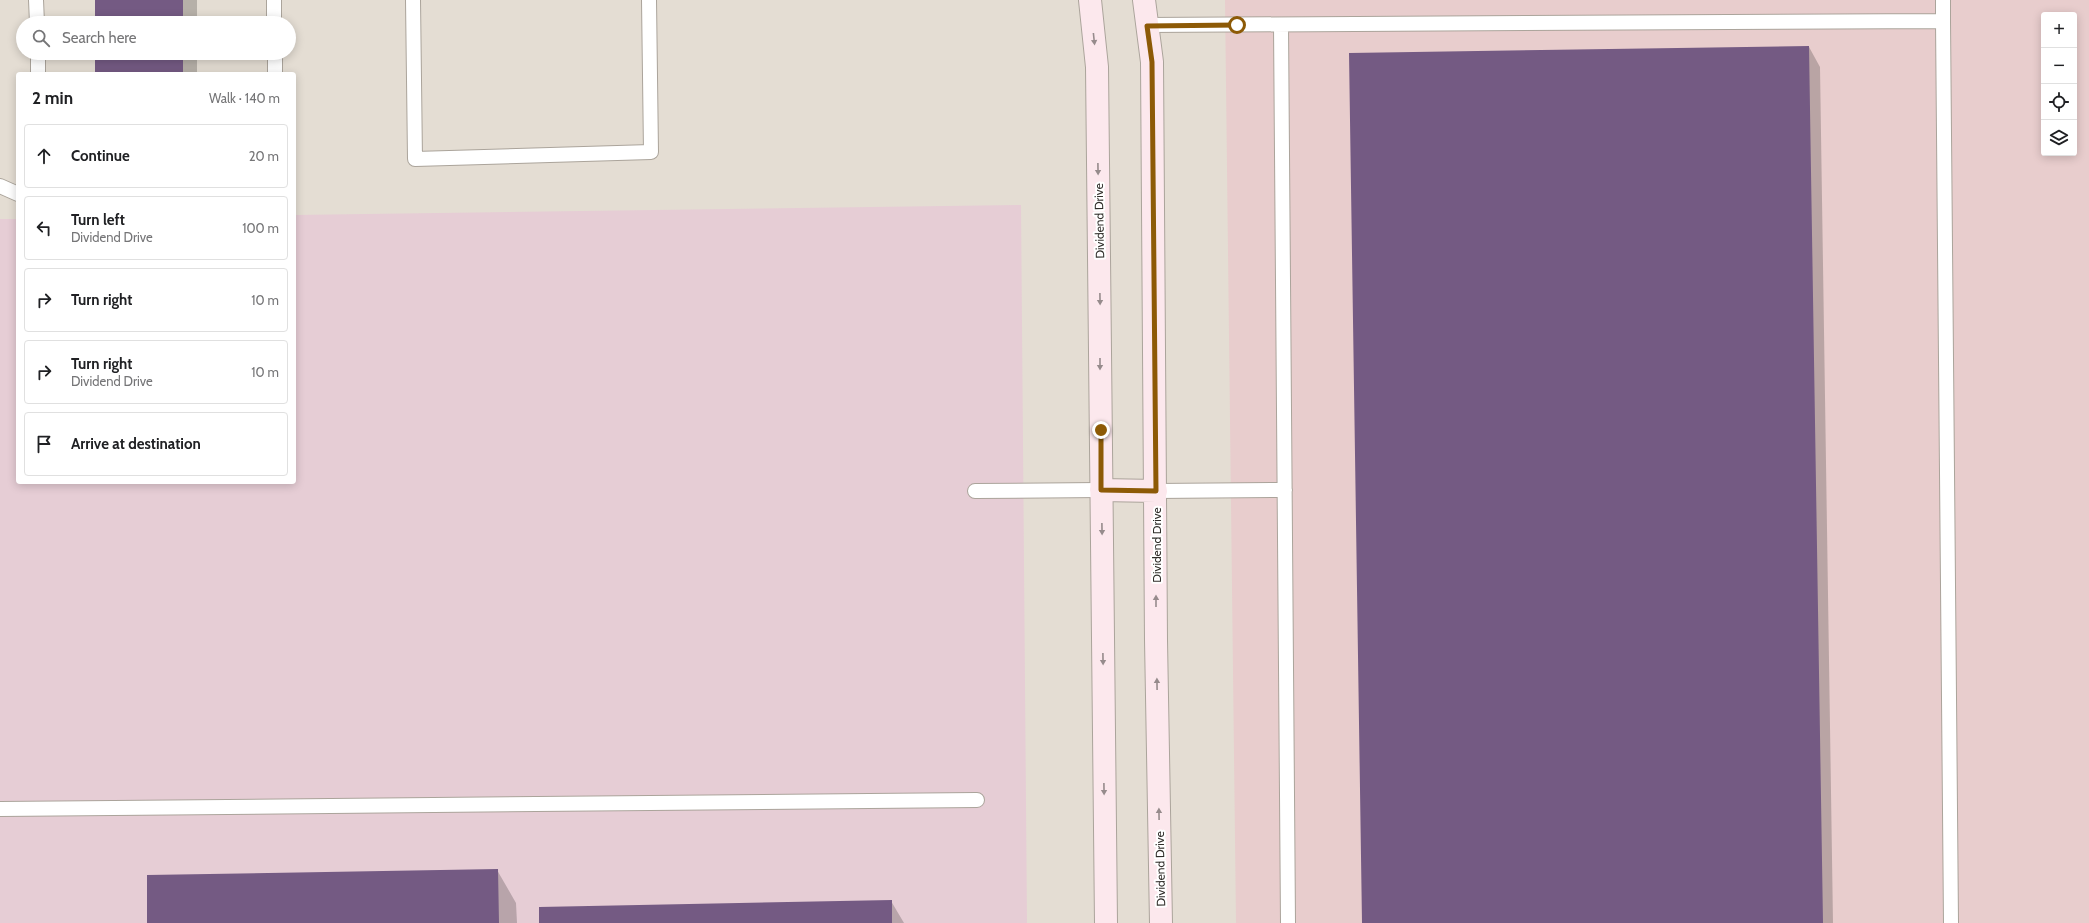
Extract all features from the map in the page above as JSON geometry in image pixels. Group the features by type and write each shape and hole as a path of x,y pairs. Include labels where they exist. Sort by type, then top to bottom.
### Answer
{"street":[{"name":"Dividend Drive","path":"1090,0 1097,66 1106,923"},
{"name":"Dividend Drive","path":"1144,0 1152,62 1161,923"},
{"path":"1101,490 1156,491"}],"lane":[{"path":"36,0 37,16"},
{"path":"274,0 274,16"},
{"path":"413,0 415,159 651,152 649,0"},
{"path":"1943,0 1951,923"},
{"path":"1147,26 1943,21"},
{"path":"1281,25 1288,923"},
{"path":"38,60 38,72"},
{"path":"275,60 275,72"},
{"path":"0,186 16,193"},
{"path":"975,491 1101,490"},
{"path":"1156,491 1285,490"},
{"path":"0,809 978,800"}],"shaded area":[{"path":"1225,0 2089,0 2089,923 1236,923"},
{"path":"1021,205 1027,923 0,923 0,219 16,219 16,484 296,484 296,215"}],"building":[{"path":"95,0 183,0 183,16 95,16"},
{"path":"1809,46 1823,923 1362,923 1349,53"},
{"path":"95,60 183,60 183,72 95,72"},
{"path":"498,869 499,923 147,923 147,875"},
{"path":"892,900 892,923 539,923 539,907"}],"route":[{"path":"1101,430 1101,490 1156,491 1152,62 1147,26 1237,25"}]}
